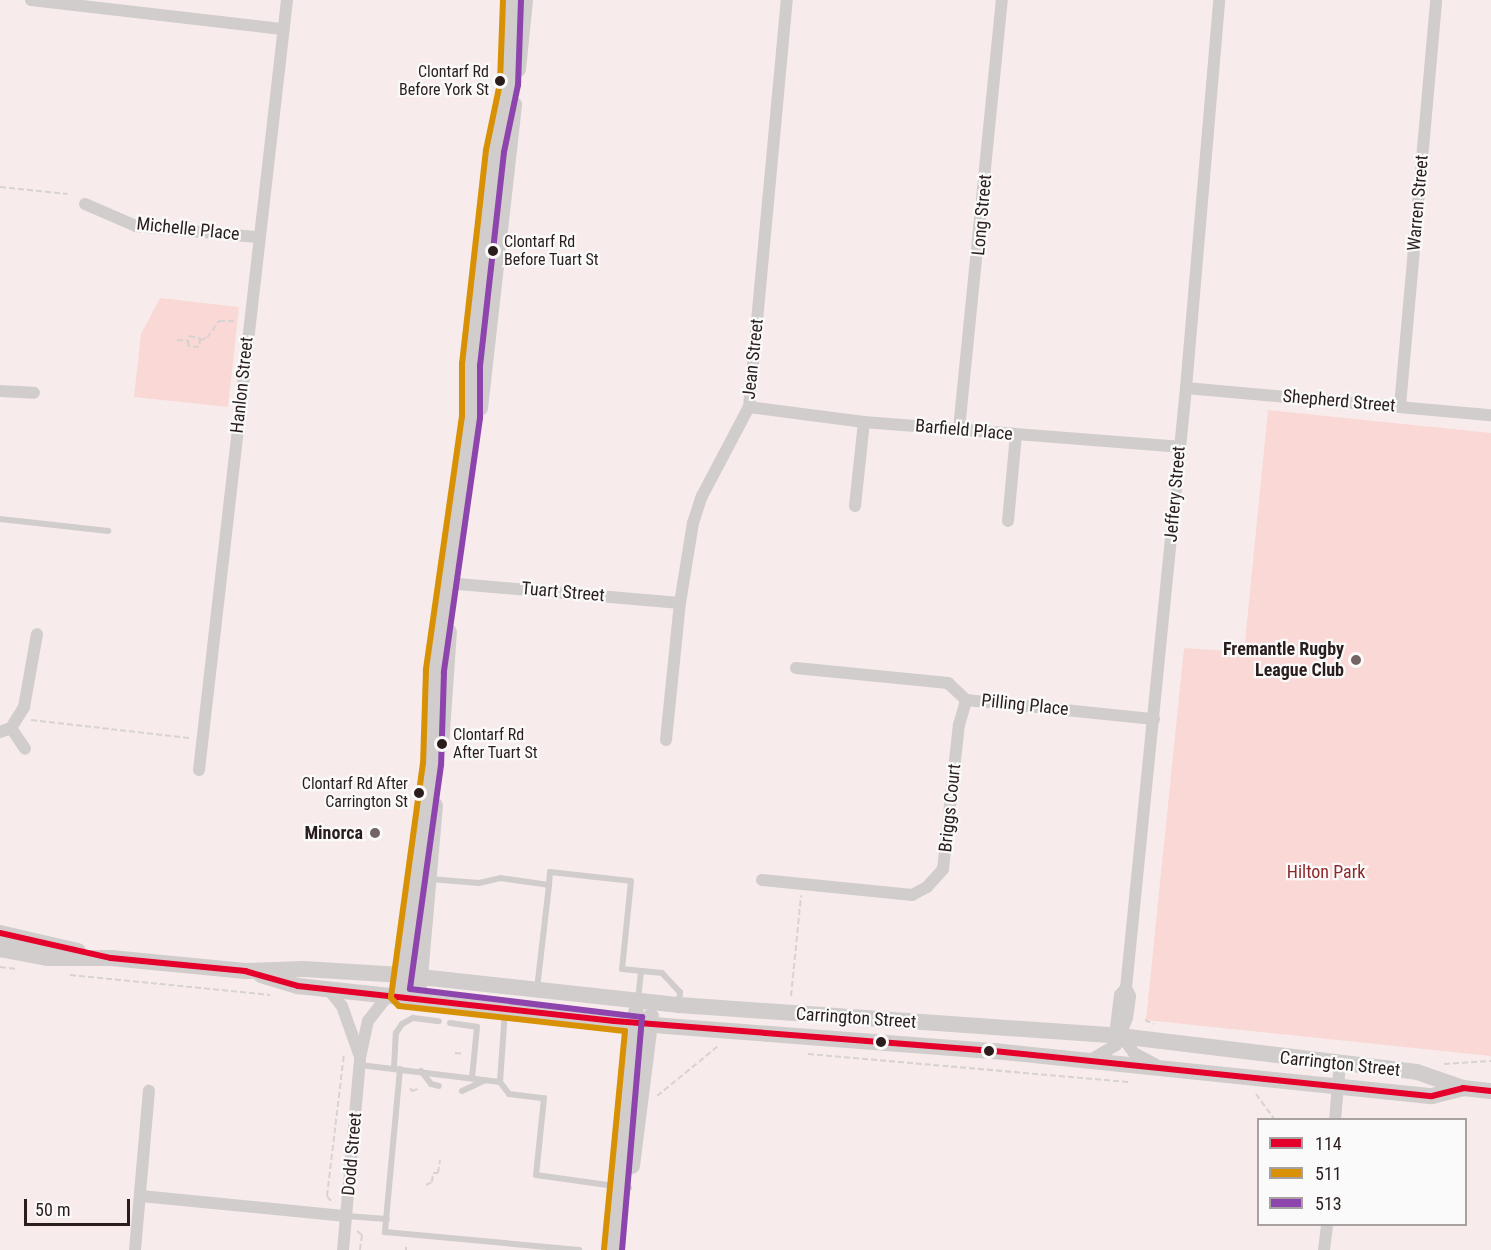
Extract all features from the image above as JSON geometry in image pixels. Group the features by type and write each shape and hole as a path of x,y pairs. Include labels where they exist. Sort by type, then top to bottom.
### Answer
{"main road":[{"name":"Carrington Street","path":"0,933 111,958"},
{"name":"Carrington Street","path":"0,949 47,958 111,958 246,971 328,989 643,1024 1088,1061 1432,1096 1463,1088"},
{"name":"Carrington Street","path":"246,971 304,969 402,975 679,1005 1120,1036 1417,1072 1463,1088 1491,1091"},
{"path":"613,1250 624,1187 645,1002"},
{"path":"623,1250 624,1187"}],"street":[{"path":"31,0 283,29"},
{"name":"Hanlon Street","path":"199,770 258,237 287,0"},
{"path":"418,999 450,583 471,417 471,364 495,151 509,84 512,0"},
{"path":"394,996 402,975 432,764 434,681 478,426 525,0"},
{"name":"Jean Street","path":"666,740 680,603 696,509 749,407 787,0"},
{"name":"Long Street","path":"959,429 1002,0"},
{"name":"Jeffery Street","path":"1088,1061 1110,1052 1126,1028 1130,996 1126,987 1186,388 1219,0"},
{"name":"Warren Street","path":"1400,406 1436,0"},
{"name":"Michelle Place","path":"85,204 136,226 258,237"},
{"name":"Shepherd Street","path":"1186,388 1491,415"},
{"path":"0,391 34,393"},
{"name":"Barfield Place","path":"749,407 864,422 1179,447"},
{"path":"855,506 864,422"},
{"path":"1008,521 1016,434"},
{"name":"Tuart Street","path":"450,583 680,603"},
{"path":"25,750 5,730 19,718 37,634"},
{"name":"Pilling Place","path":"796,668 948,683 966,700 1154,718"},
{"name":"Briggs Court","path":"762,880 912,895 927,887 943,869 959,725 966,700"},
{"name":"Dodd Street","path":"328,989 342,1006 360,1061"},
{"name":"Dodd Street","path":"343,1250 360,1061 368,1021 394,996"},
{"path":"1120,1036 1134,1053 1163,1069"},
{"path":"1335,1118 1340,1063"},
{"path":"135,1250 149,1091"},
{"path":"141,1196 346,1216"},
{"path":"1324,1250 1327,1226"}],"lane":[{"path":"0,519 108,531"},
{"path":"537,989 550,872 631,880 622,969 662,973 680,992 679,1005"},
{"path":"429,879 478,883 500,878 549,885"},
{"path":"641,971 645,1002"},
{"path":"506,1009 500,1082 509,1094 544,1098 536,1175 624,1187"},
{"path":"439,1021 413,1018 402,1024 396,1033 399,1084 386,1232 579,1250"},
{"path":"450,1023 477,1027 472,1078"},
{"path":"360,1061 500,1082"},
{"path":"421,1071 437,1085"},
{"path":"462,1090 487,1080"},
{"path":"346,1216 387,1219"}],"path":[{"path":"0,187 68,194"},
{"path":"200,340 199,347 188,346 189,336 200,340 207,338 219,321 239,321"},
{"path":"177,340 189,341"},
{"path":"19,718 202,739"},
{"path":"791,996 802,884"},
{"path":"0,968 23,970"},
{"path":"58,974 279,996"},
{"path":"655,1098 723,1042"},
{"path":"333,1203 327,1196 344,1047"},
{"path":"801,1053 1134,1082"},
{"path":"399,1084 408,1085 412,1091 418,1088 434,1091 437,1085"},
{"path":"1245,1093 1268,1096"},
{"path":"1256,1094 1274,1118"},
{"path":"426,1185 432,1182 433,1173 438,1173 440,1160"},
{"path":"353,1228 362,1235 360,1250"}],"green space":[{"path":"160,298 239,307 228,407 134,397 141,334"},
{"name":"Hilton Park","path":"1268,410 1491,433 1491,1056 1146,1020 1184,648 1244,652"}],"transit line":[{"name":"511","path":"503,0 500,83 486,150 462,363 462,416 426,670 423,763 391,998 399,1006 625,1031 604,1249"},
{"name":"513","path":"521,0 518,85 504,152 480,365 480,418 444,672 441,765 410,989 642,1017 622,1250"},
{"name":"114","path":"0,933 111,958 245,971 298,986 614,1021 994,1051 1432,1096 1463,1088 1491,1091"}],"place":[{"name":"Clontarf Rd Before York St","path":"500,81"},
{"name":"Clontarf Rd Before Tuart St","path":"493,251"},
{"name":"Fremantle Rugby League Club","path":"1356,660"},
{"name":"Clontarf Rd After Tuart St","path":"442,744"},
{"name":"Clontarf Rd After Carrington St","path":"419,793"},
{"name":"Minorca","path":"375,833"}]}
